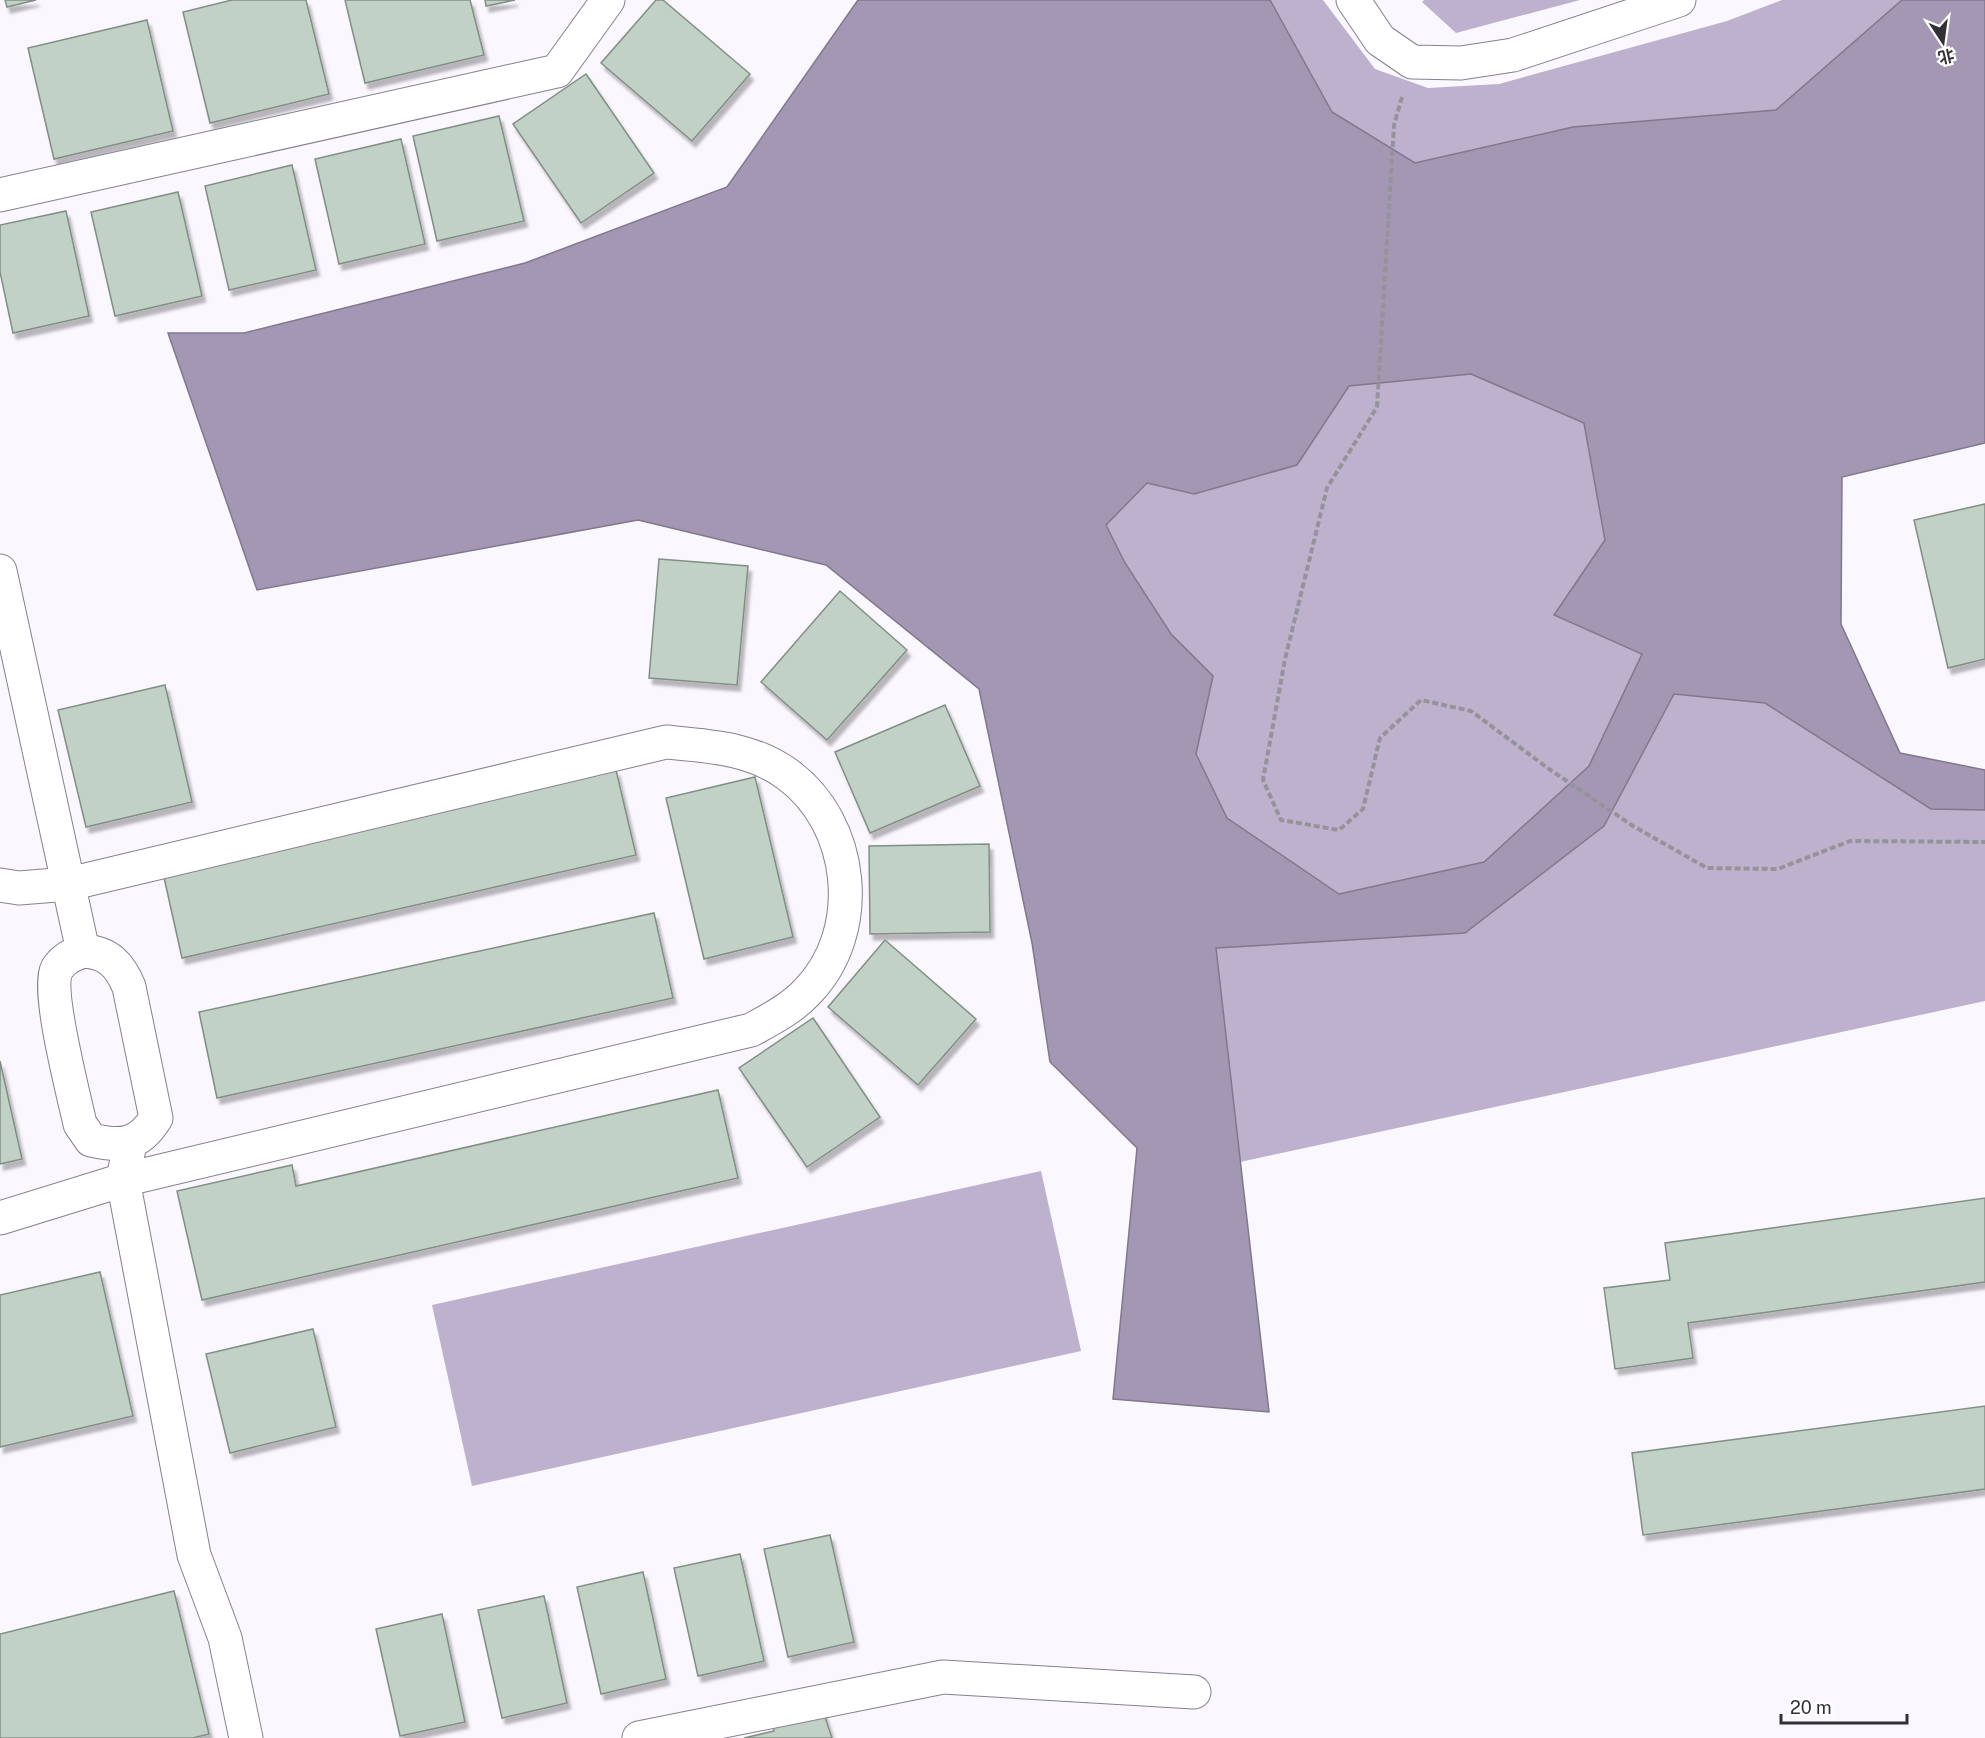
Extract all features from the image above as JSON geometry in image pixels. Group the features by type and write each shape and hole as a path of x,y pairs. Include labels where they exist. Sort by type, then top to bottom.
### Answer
{"street":[{"path":"0,195 557,71 608,0"},
{"path":"1353,0 1380,40 1412,62 1461,63 1513,55 1679,0"},
{"path":"0,571 83,951"},
{"path":"0,885 19,888 69,884 666,742 723,747 757,757 788,775 816,802 835,836 846,874 844,920 829,963 808,991 782,1014 751,1030 123,1180 0,1218"},
{"path":"83,951 96,952 113,961 122,970 129,987 156,1118 147,1132 130,1143 111,1145 91,1140 80,1124 54,993 57,970 69,956 83,951"},
{"path":"130,1143 123,1180 194,1555 225,1638 246,1738"},
{"path":"639,1738 943,1677 1194,1692"}],"path":[{"path":"1394,124 1377,407 1328,488 1285,659 1263,780 1281,820 1339,830 1363,809 1380,738 1421,700 1471,711 1549,769 1633,826 1707,868 1778,869 1850,841 1985,842"}],"shaded area":[{"path":"858,0 1270,0 1332,112 1415,163 1573,127 1776,110 1902,0 1985,0 1985,443 1842,477 1841,624 1900,753 1985,770 1985,810 1931,809 1765,703 1674,694 1604,826 1465,933 1216,948 1269,1412 1113,1399 1137,1148 1050,1062 1032,943 979,689 826,565 638,520 257,590 168,333 244,333 525,263 727,187","holes":["1471,374 1584,423 1605,540 1554,615 1642,654 1589,766 1484,862 1339,894 1227,818 1196,754 1213,676 1171,634 1125,563 1106,525 1147,483 1194,494 1297,465 1349,386"]},
{"path":"1270,0 1323,0 1375,69 1428,88 1499,84 1727,21 1782,0 1902,0 1776,110 1573,127 1415,163 1332,112"},
{"path":"1424,0 1580,0 1456,33 1422,2"},
{"path":"1471,374 1584,423 1605,540 1554,615 1642,654 1589,766 1484,862 1339,894 1227,819 1196,754 1213,676 1171,634 1125,563 1106,525 1147,483 1194,494 1297,465 1349,386"},
{"path":"1674,694 1765,703 1931,809 1985,810 1985,1001 1240,1162 1216,947 1465,933 1604,826"},
{"path":"1041,1171 1081,1351 472,1486 432,1305"}],"building":[{"path":"5,0 36,0 7,7"},
{"path":"232,0 306,0 329,94 210,123 183,12"},
{"path":"345,0 470,0 484,55 365,83"},
{"path":"485,0 515,0 486,6"},
{"path":"656,0 663,0 750,74 692,141 601,63"},
{"path":"147,20 173,131 54,159 28,48"},
{"path":"586,74 654,173 581,223 513,124"},
{"path":"499,116 524,221 437,241 413,136"},
{"path":"401,139 425,244 339,264 315,159"},
{"path":"292,165 316,270 229,290 205,186"},
{"path":"178,192 202,296 115,316 91,212"},
{"path":"66,211 89,316 13,333 0,272 0,225"},
{"path":"1985,504 1985,659 1948,668 1914,520"},
{"path":"659,559 748,566 737,685 649,678"},
{"path":"840,591 907,650 827,740 761,682"},
{"path":"165,685 192,802 86,827 58,710"},
{"path":"945,705 980,786 870,833 835,752"},
{"path":"616,770 636,855 182,958 163,873"},
{"path":"755,777 793,937 704,959 666,798"},
{"path":"989,844 990,932 870,934 869,846"},
{"path":"654,913 673,998 217,1098 199,1012"},
{"path":"885,940 976,1019 918,1085 828,1007"},
{"path":"813,1018 880,1117 807,1167 739,1068"},
{"path":"0,1061 22,1159 0,1164"},
{"path":"718,1090 738,1178 202,1300 177,1191 292,1165 296,1186"},
{"path":"1985,1198 1985,1282 1688,1323 1693,1358 1615,1369 1604,1288 1670,1280 1665,1243"},
{"path":"100,1272 133,1416 0,1447 0,1295"},
{"path":"313,1329 336,1427 230,1453 206,1354"},
{"path":"1985,1406 1985,1489 1643,1535 1632,1453"},
{"path":"830,1535 854,1642 788,1657 764,1549"},
{"path":"740,1554 764,1661 698,1676 674,1568"},
{"path":"643,1572 666,1679 601,1694 577,1587"},
{"path":"174,1591 209,1734 193,1738 0,1738 0,1634"},
{"path":"544,1596 567,1703 502,1718 478,1610"},
{"path":"442,1614 465,1722 400,1736 376,1629"},
{"path":"820,1702 832,1738 744,1738 774,1731 771,1721"}]}
